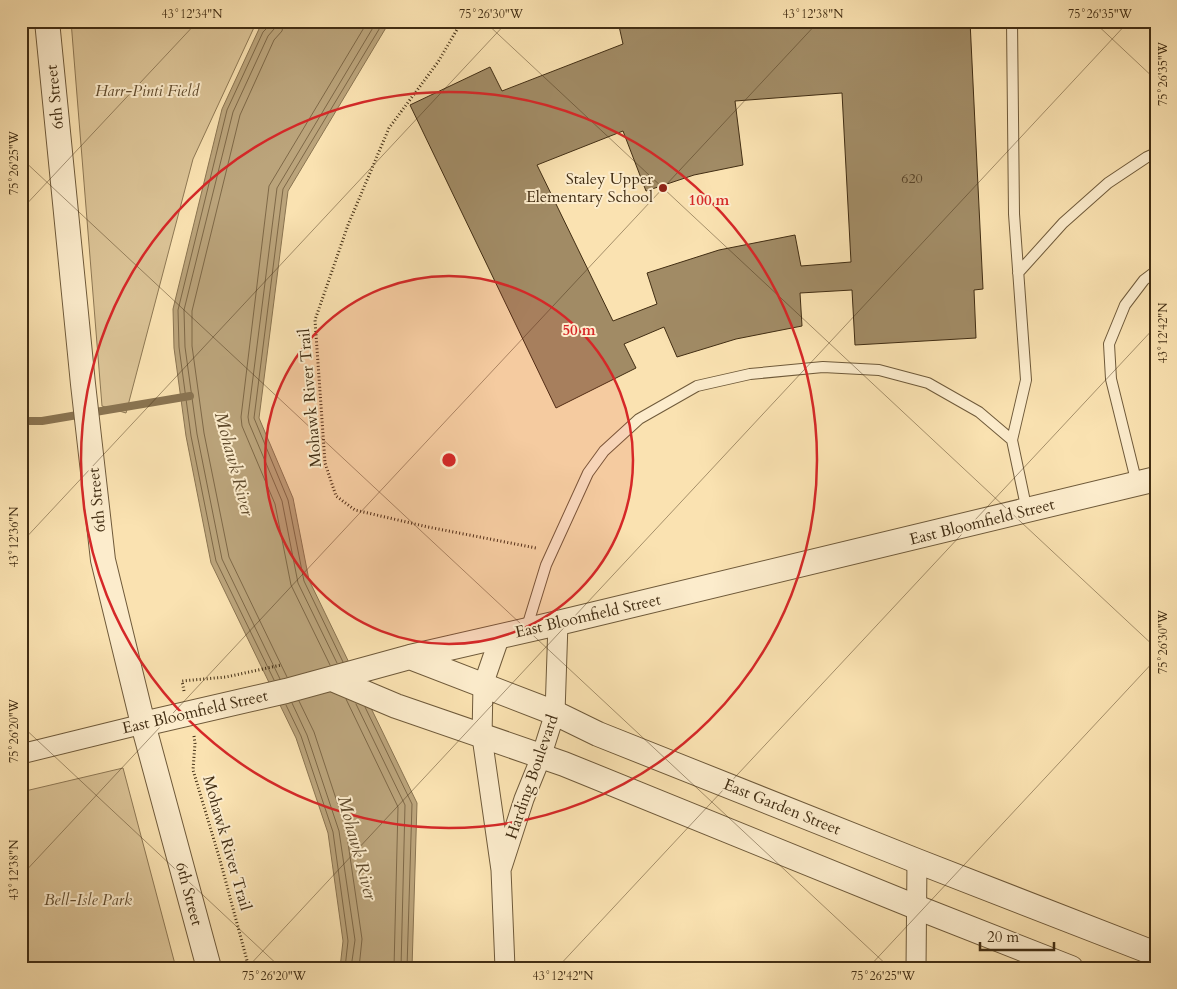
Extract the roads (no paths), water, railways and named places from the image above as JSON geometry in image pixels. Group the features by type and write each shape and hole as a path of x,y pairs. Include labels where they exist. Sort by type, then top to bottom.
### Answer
{"street":[{"name":"6th Street","path":"47,21 83,384 103,560 143,724 209,968"},
{"name":"East Bloomfield Street","path":"21,754 236,703 410,657 1147,481"},
{"name":"Harding Boulevard","path":"501,870 555,713 558,623"},
{"name":"Harding Boulevard","path":"500,636 483,685 482,737 501,870 505,968"},
{"name":"East Garden Street","path":"410,657 555,713 598,734 916,861 1156,954"},
{"path":"332,679 396,706 564,764 1070,968"},
{"path":"916,861 916,968"}],"lane":[{"path":"1012,21 1014,214 1026,380 1012,440 1027,511"},
{"path":"1018,273 1063,223 1108,183 1147,156 1156,154"},
{"path":"1147,481 1111,379 1110,344 1125,305 1144,280 1156,271"},
{"path":"525,631 546,565 588,473 604,451 639,419 697,386 750,374 824,367 879,370 928,384 978,412 1012,440"}],"water":[{"name":"Mohawk River","path":"267,21 390,21 288,191 259,418 293,498 309,580 417,803 412,968 340,968 343,941 328,833 296,738 211,563 186,436 174,348 173,309 222,109 259,29"}],"waterway":[{"path":"21,421 42,421 190,396"}],"place":[{"name":"Staley Upper Elementary School","path":"663,188"}],"park label":[{"name":"Harr-Pinti Field","path":"147,91"},
{"name":"Bell-Isle Park","path":"88,900"}]}
